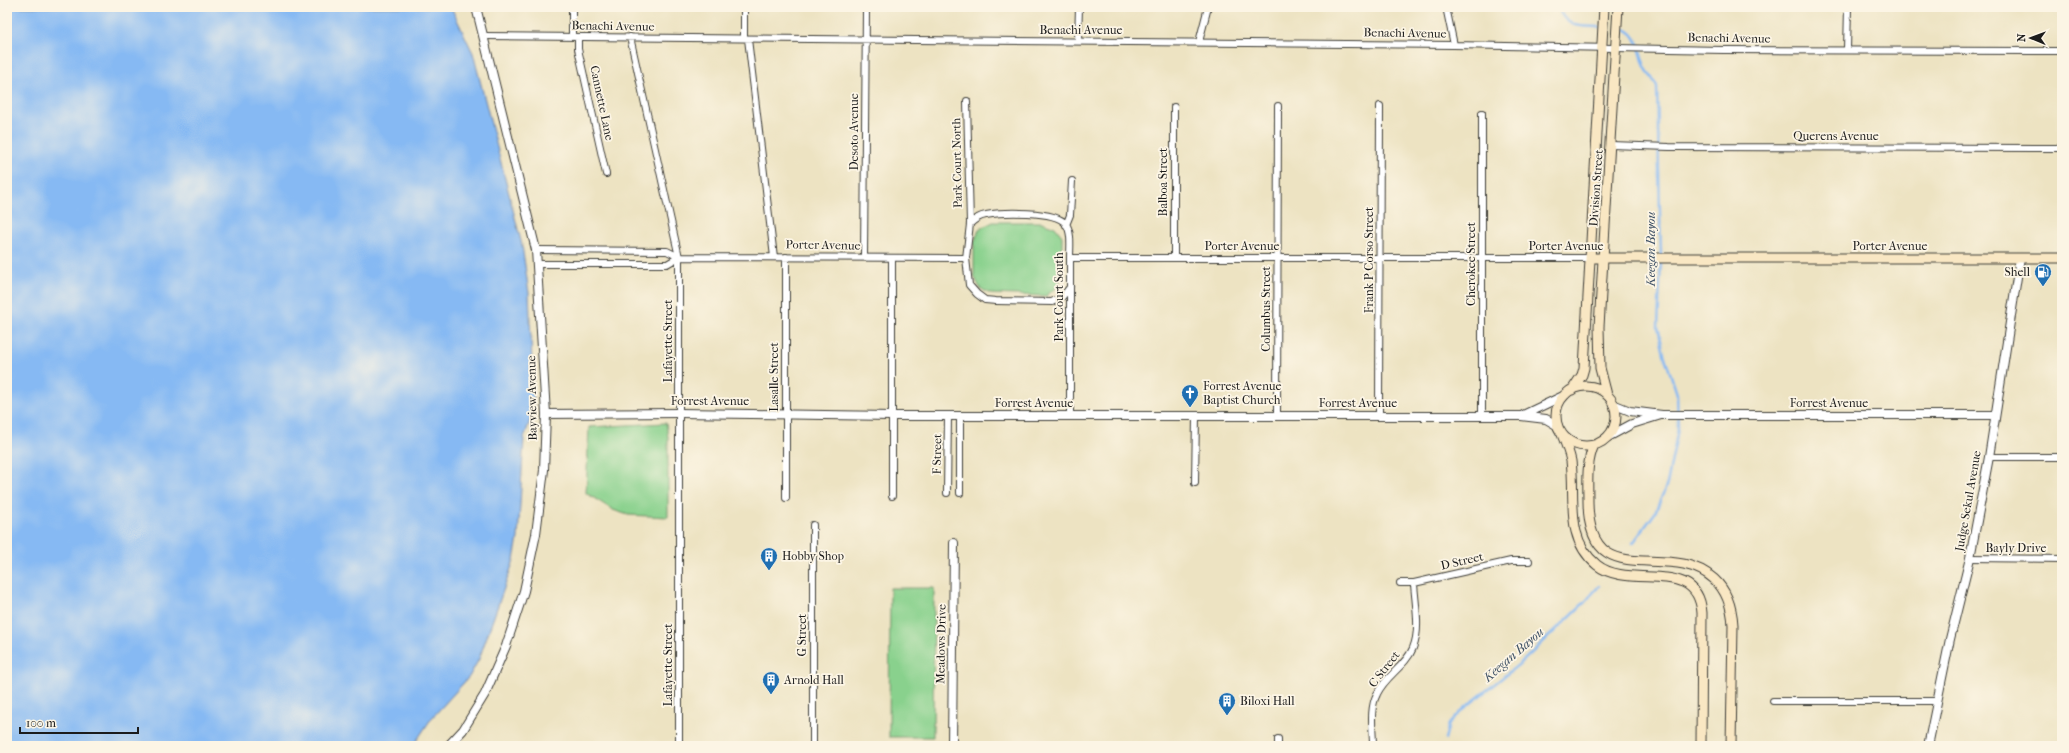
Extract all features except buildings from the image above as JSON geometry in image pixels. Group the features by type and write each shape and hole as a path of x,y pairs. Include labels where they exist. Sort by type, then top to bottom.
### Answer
{"main road":[{"name":"Division Street","path":"1569,392 1582,375 1584,368 1604,7"},
{"name":"Division Street","path":"1606,395 1599,354 1618,7"},
{"name":"Porter Avenue","path":"1591,258 2062,258"},
{"path":"1559,429 1575,444 1594,445 1606,438 1615,422 1613,404 1606,395 1590,387 1569,392 1557,410 1559,429 1571,460 1572,517 1578,540 1584,551 1598,566 1612,573 1630,577 1680,580 1687,584 1699,596 1702,613 1701,746"},
{"path":"1594,445 1589,460 1588,505 1589,523 1594,538 1614,557 1632,561 1670,561 1694,566 1711,576 1725,593 1732,613 1733,626 1731,746"}],"street":[{"name":"Bayview Avenue","path":"448,746 462,730 485,694 506,646 524,591 536,534 543,487 546,414 536,250 476,7"},
{"name":"Cannette Lane","path":"572,7 575,37 606,174"},
{"path":"744,7 746,39 774,257"},
{"name":"Desoto Avenue","path":"864,257 866,7"},
{"path":"1078,41 1079,7"},
{"path":"1199,42 1208,7"},
{"path":"1446,7 1454,45"},
{"path":"1847,50 1848,7"},
{"name":"Benachi Avenue","path":"483,36 1199,42 1649,49 2062,51"},
{"name":"Lafayette Street","path":"630,37 679,257 679,746"},
{"name":"Park Court North","path":"967,101 970,224 966,258 969,285 985,300 1052,302 1063,296 1070,286"},
{"name":"Columbus Street","path":"1277,416 1278,106"},
{"name":"Frank P Corso Street","path":"1379,415 1380,106"},
{"name":"Balboa Street","path":"1174,107 1174,257"},
{"name":"Cherokee Street","path":"1482,113 1482,416"},
{"name":"Querens Avenue","path":"1611,145 1669,147 2062,148"},
{"name":"Park Court South","path":"1070,415 1070,235 1066,225 1070,215 1072,181"},
{"name":"Park Court North","path":"970,224 985,215 1026,213 1052,216 1060,219 1066,225"},
{"name":"Porter Avenue","path":"536,250 667,251 679,257 966,258"},
{"name":"Porter Avenue","path":"537,264 667,264 679,257"},
{"name":"Lasalle Street","path":"786,257 786,498"},
{"path":"892,258 892,496"},
{"name":"Porter Avenue","path":"1070,258 1591,258"},
{"name":"Judge Sekul Avenue","path":"1928,746 1970,558 1989,457 2020,258"},
{"name":"Forrest Avenue","path":"1521,416 1569,392"},
{"name":"Forrest Avenue","path":"1613,404 1630,411 1662,414 1995,415"},
{"name":"Forrest Avenue","path":"546,414 678,413 892,416 1521,416 1546,419 1559,429"},
{"name":"Forrest Avenue","path":"1606,438 1632,424 1662,414"},
{"name":"F Street","path":"947,493 948,415"},
{"name":"F Street","path":"960,415 960,493"},
{"path":"1195,483 1196,415"},
{"path":"1989,457 2062,457"},
{"name":"G Street","path":"813,525 813,746"},
{"name":"Meadows Drive","path":"952,746 954,543"},
{"name":"Bayly Drive","path":"1970,558 2062,559"},
{"name":"D Street","path":"1400,583 1414,583 1511,561 1529,561"},
{"name":"C Street","path":"1373,746 1374,703 1377,693 1404,662 1413,648 1416,632 1414,583"},
{"path":"1773,701 1938,701"}],"green space":[{"path":"993,222 1042,222 1055,227 1062,236 1062,276 1058,286 1046,296 990,294 980,288 974,276 974,243 979,229"},
{"path":"666,423 668,437 668,517 628,515 613,510 586,493 589,427"},
{"path":"890,588 934,588 933,737 889,737"}],"water":[{"path":"7,7 451,7 473,53 522,245 529,293 534,409 524,438 518,538 514,560 479,659 469,677 431,719 413,746 7,746"}],"waterway":[{"name":"Keegan Bayou","path":"1558,7 1565,19 1574,25 1600,27"},
{"name":"Keegan Bayou","path":"1619,28 1630,32 1634,36 1645,67 1657,86 1661,256"},
{"name":"Keegan Bayou","path":"1633,543 1655,513 1667,484 1678,429 1677,394 1664,354 1658,327 1661,261"},
{"name":"Keegan Bayou","path":"1445,739 1449,724 1461,711 1523,661 1585,602 1599,586"}],"place":[{"name":"Shell","path":"2043,287"},
{"name":"Forrest Avenue Baptist Church","path":"1190,408"},
{"name":"Hobby Shop","path":"769,571"},
{"name":"Arnold Hall","path":"771,695"},
{"name":"Biloxi Hall","path":"1227,716"}]}
